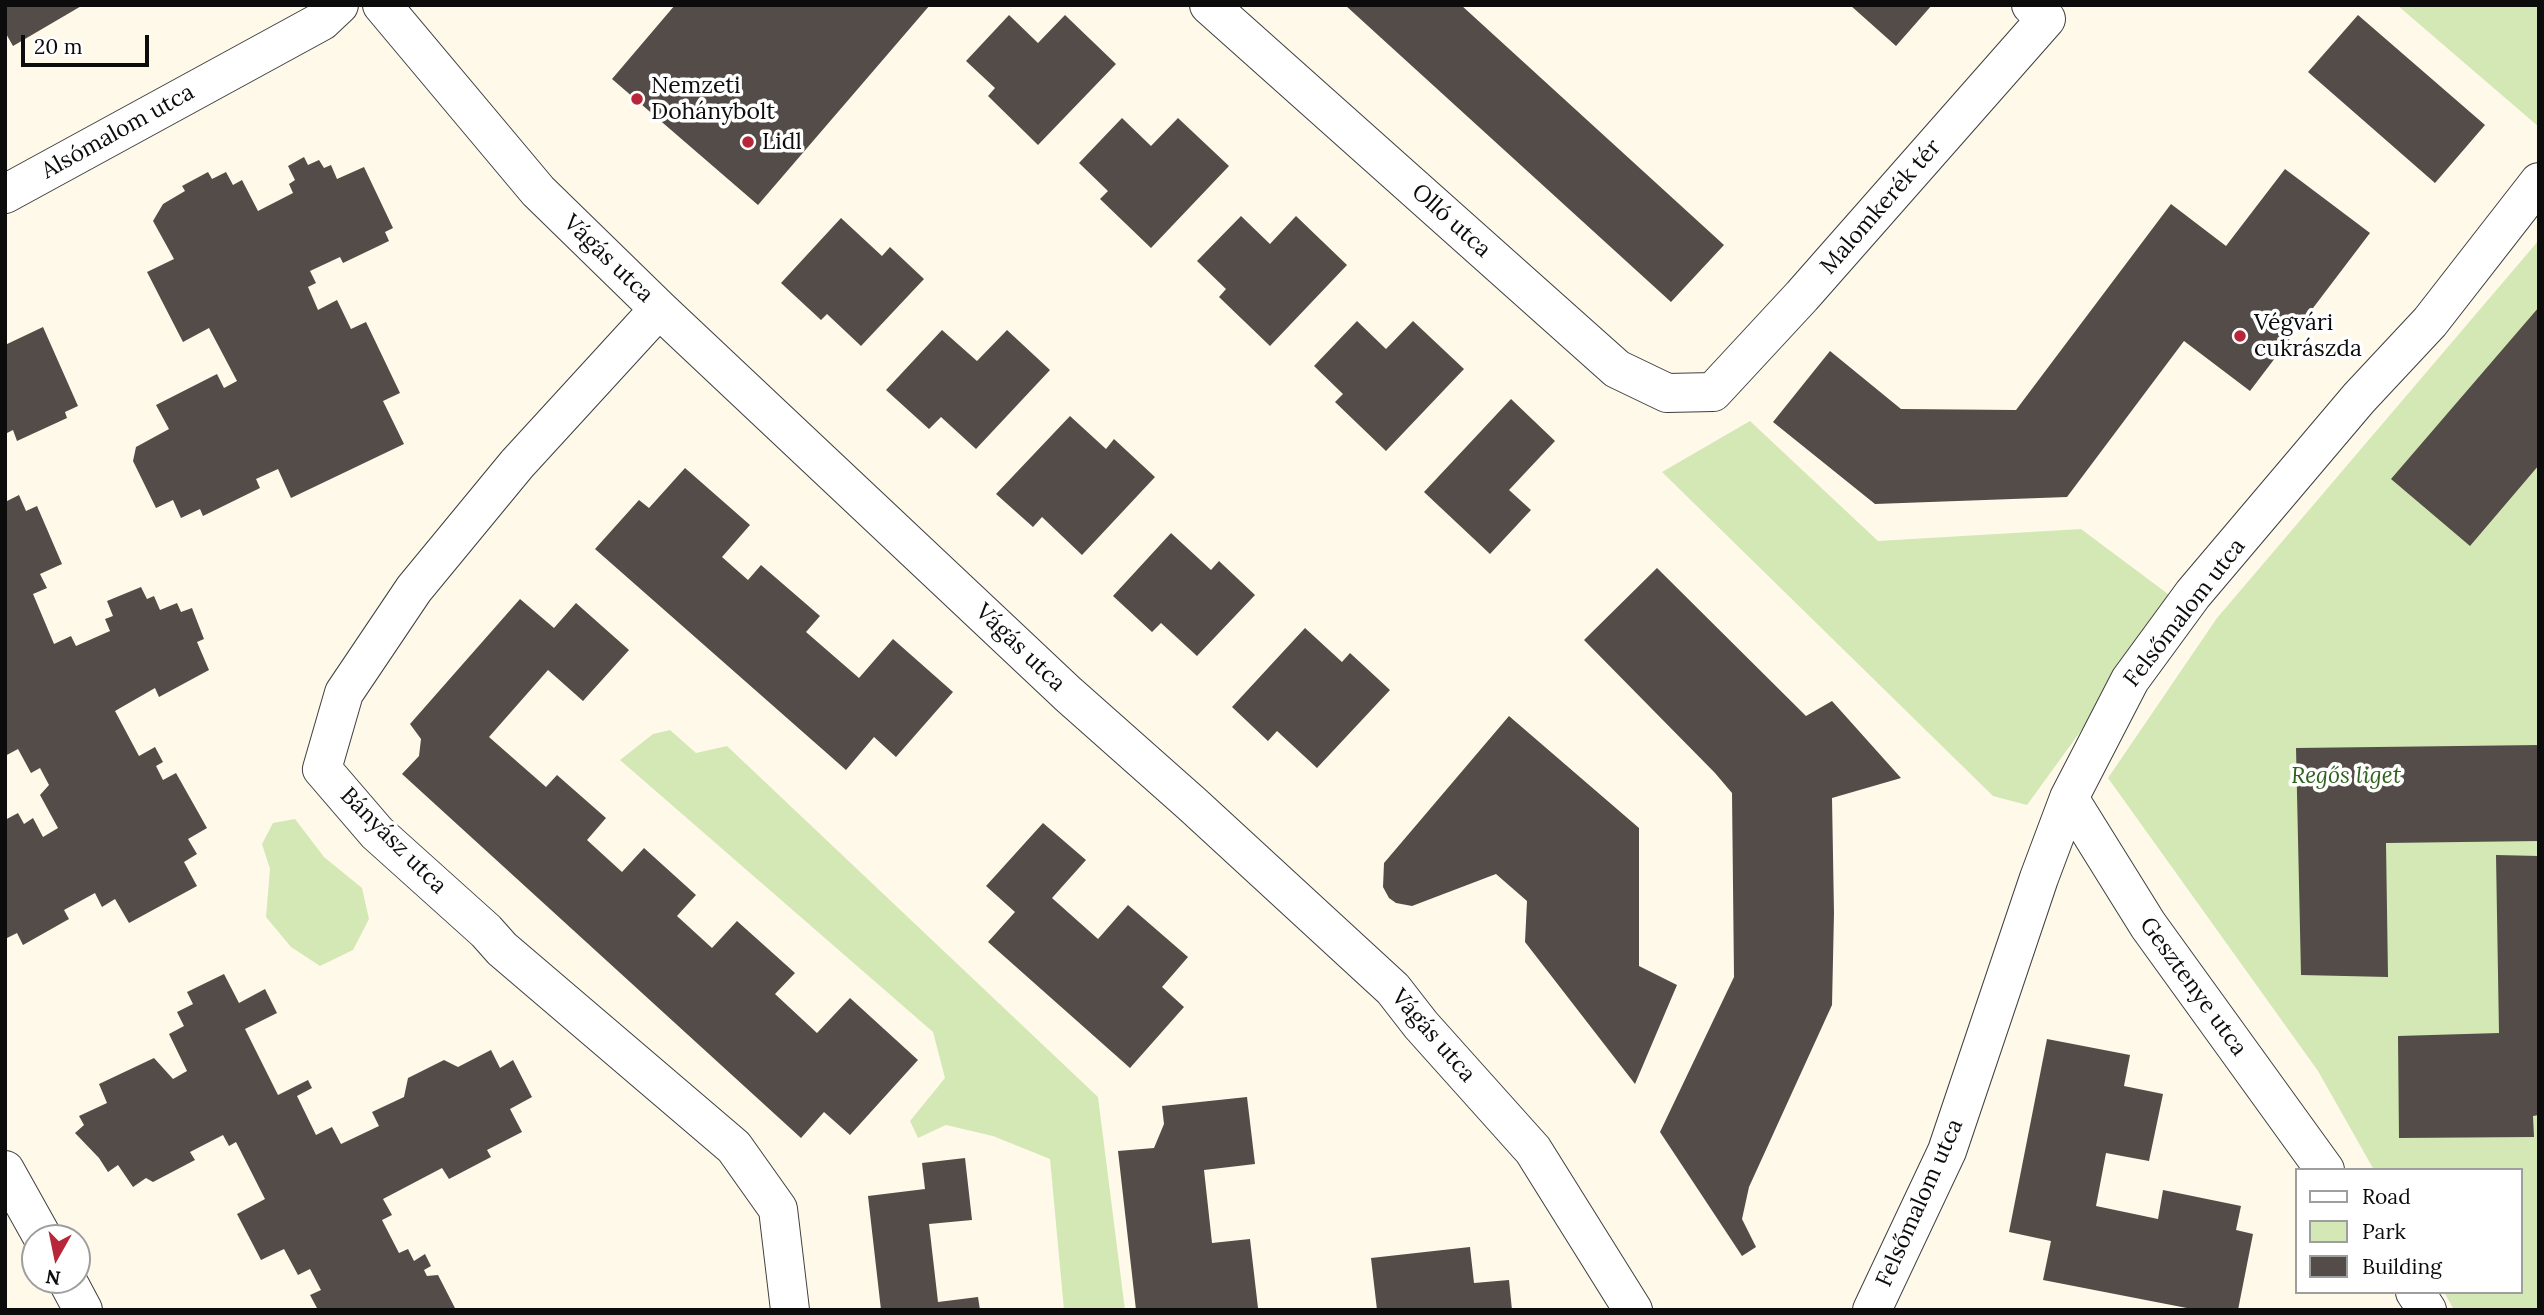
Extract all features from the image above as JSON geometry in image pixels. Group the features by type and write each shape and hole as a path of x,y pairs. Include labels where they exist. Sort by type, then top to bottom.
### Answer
{"street":[{"name":"Alsómalom utca","path":"5,194 322,21 339,5"},
{"name":"Vágás utca","path":"382,5 538,191 659,309 1068,694 1393,989 1421,1025 1533,1150 1633,1310"},
{"name":"Olló utca","path":"1209,5 1617,369 1667,393 1713,392"},
{"name":"Malomkerék tér","path":"1713,392 1802,296 2039,12"},
{"name":"Felsőmalom utca","path":"1872,1310 1947,1151 2068,798 2130,680 2193,594 2359,398 2430,322 2539,182"},
{"name":"Bányász utca","path":"659,309 517,464 414,589 344,692 322,769 377,833 486,931 502,949 734,1147 777,1205 790,1310"},
{"name":"Gesztenye utca","path":"2068,798 2148,925 2324,1168"},
{"path":"5,1170 35,1224"},
{"path":"74,1294 83,1310"},
{"path":"2415,1294 2427,1310"}],"green space":[{"path":"2397,5 2539,5 2539,127"},
{"name":"Regős liget","path":"2539,240 2539,1310 2454,1310 2445,1294 2523,1294 2523,1168 2373,1168 2318,1071 2108,778 2217,618"},
{"path":"1750,421 1878,541 2081,529 2176,600 2027,805 1993,796 1662,472"},
{"path":"670,730 696,753 727,746 1098,1097 1125,1310 1064,1310 1050,1159 993,1136 946,1125 918,1138 910,1121 945,1078 933,1032 620,760 653,734"},
{"path":"295,819 324,857 362,888 369,919 353,950 320,966 291,947 266,917 270,869 262,844 273,823"}],"building":[{"path":"5,5 83,5 13,46 5,32"},
{"name":"Lidl","path":"675,5 930,5 758,205 612,79"},
{"path":"1345,5 1461,5 1724,245 1671,302"},
{"path":"1850,5 1932,5 1896,46"},
{"path":"1009,15 1038,43 1065,15 1116,64 1038,145 988,96 995,88 966,61"},
{"path":"2358,15 2485,125 2435,183 2308,72"},
{"path":"1122,118 1151,146 1178,118 1229,166 1151,248 1100,199 1108,191 1079,163"},
{"path":"304,157 308,165 319,160 324,168 331,165 337,179 364,167 393,228 385,232 389,241 343,263 340,257 310,271 316,283 308,287 318,310 337,300 351,329 366,322 400,393 383,401 404,444 291,498 278,469 256,479 260,488 203,516 200,509 181,518 173,500 156,508 133,461 136,447 169,429 156,405 217,374 224,388 237,381 209,328 183,342 147,272 174,259 153,221 163,204 185,191 182,186 208,172 212,179 226,172 233,185 242,180 258,211 293,193 289,184 295,180 288,166"},
{"path":"2285,169 2370,233 2250,391 2184,341 2067,497 1875,504 1773,422 1830,351 1901,409 2016,410 2171,204 2226,246"},
{"path":"1241,216 1270,244 1296,216 1347,265 1270,346 1219,297 1226,289 1197,261"},
{"path":"841,218 882,256 890,247 924,279 861,346 827,314 821,320 781,283"},
{"path":"2539,307 2539,465 2470,546 2391,479"},
{"path":"1357,321 1386,349 1413,321 1464,369 1386,451 1335,402 1343,394 1314,366"},
{"path":"43,327 78,406 65,412 67,418 17,441 13,430 5,434 5,345"},
{"path":"942,330 977,361 1007,330 1050,370 976,449 941,417 929,429 886,390"},
{"path":"1511,399 1555,441 1509,490 1531,510 1490,554 1424,492"},
{"path":"1070,416 1106,449 1114,439 1155,477 1082,555 1042,517 1033,527 996,494"},
{"path":"685,468 750,525 722,557 748,580 761,565 820,616 806,632 859,678 893,639 953,692 896,757 874,737 846,770 595,549 639,500 649,508"},
{"path":"19,495 26,511 37,506 62,564 40,574 47,588 33,594 54,644 71,636 76,646 110,631 105,619 113,616 107,601 141,587 147,599 154,596 160,610 177,603 181,612 192,608 204,639 197,642 209,670 159,697 155,688 115,711 139,756 155,747 163,762 156,766 163,780 176,773 207,828 188,839 197,854 184,862 197,886 129,923 115,899 102,907 95,893 64,910 69,919 23,945 17,933 5,939 5,820 18,813 24,824 33,818 43,837 58,828 40,795 49,785 40,768 31,773 18,749 5,756 5,502"},
{"path":"1171,533 1211,570 1219,561 1255,595 1197,656 1161,623 1152,632 1113,596"},
{"path":"1657,568 1806,716 1832,701 1901,778 1832,798 1832,1005 1749,1187 1742,1219 1756,1247 1742,1256 1660,1132 1734,977 1732,793 1584,640"},
{"path":"520,599 554,628 576,603 629,650 583,701 548,670 489,737 546,787 557,775 606,818 587,840 622,872 644,848 696,895 677,916 712,948 737,921 795,973 775,994 817,1033 850,998 918,1060 850,1135 824,1112 801,1138 402,774 419,756 421,739 410,724"},
{"path":"1305,628 1342,662 1350,653 1390,690 1317,768 1277,731 1268,741 1232,707"},
{"path":"1509,716 1639,828 1639,966 1677,985 1635,1084 1525,942 1527,901 1496,874 1412,906 1396,903 1389,898 1383,887 1384,863"},
{"path":"2539,745 2539,841 2386,843 2388,977 2301,975 2296,748"},
{"path":"1043,823 1086,860 1052,898 1098,939 1128,905 1188,957 1162,987 1184,1007 1130,1068 988,942 1015,912 986,886"},
{"path":"2496,855 2539,856 2539,1115 2533,1116 2534,1137 2399,1138 2398,1036 2499,1033"},
{"path":"224,974 239,1003 265,989 277,1013 245,1029 278,1095 308,1080 312,1088 297,1096 316,1135 332,1127 341,1144 379,1126 372,1112 404,1097 408,1078 444,1060 458,1067 491,1050 500,1068 513,1060 532,1097 510,1109 522,1132 487,1150 491,1157 449,1179 442,1168 383,1199 392,1215 382,1220 399,1253 408,1249 414,1261 425,1254 431,1266 424,1270 427,1276 438,1275 456,1310 318,1310 310,1295 321,1290 310,1269 298,1275 284,1249 261,1260 237,1214 265,1199 236,1142 229,1146 223,1135 190,1152 195,1160 153,1182 146,1178 133,1187 118,1165 108,1172 99,1158 75,1133 84,1125 79,1116 107,1103 99,1084 154,1058 173,1079 187,1071 169,1034 184,1026 177,1012 193,1004 187,992"},
{"path":"2047,1039 2130,1055 2124,1086 2163,1094 2149,1161 2106,1153 2096,1206 2158,1219 2163,1190 2241,1206 2236,1230 2253,1234 2238,1310 2197,1310 2043,1280 2051,1241 2009,1232"},
{"path":"1247,1097 1255,1164 1204,1170 1212,1243 1250,1239 1258,1308 1136,1310 1118,1151 1154,1148 1164,1124 1162,1106"},
{"path":"965,1158 972,1220 929,1224 938,1302 978,1297 980,1310 881,1310 868,1196 925,1189 922,1163"},
{"path":"1470,1247 1474,1283 1509,1280 1512,1310 1377,1310 1371,1258"}],"place":[{"name":"Nemzeti Dohánybolt","path":"637,99"},
{"name":"Lidl","path":"748,142"},
{"name":"Végvári cukrászda","path":"2240,336"}]}
